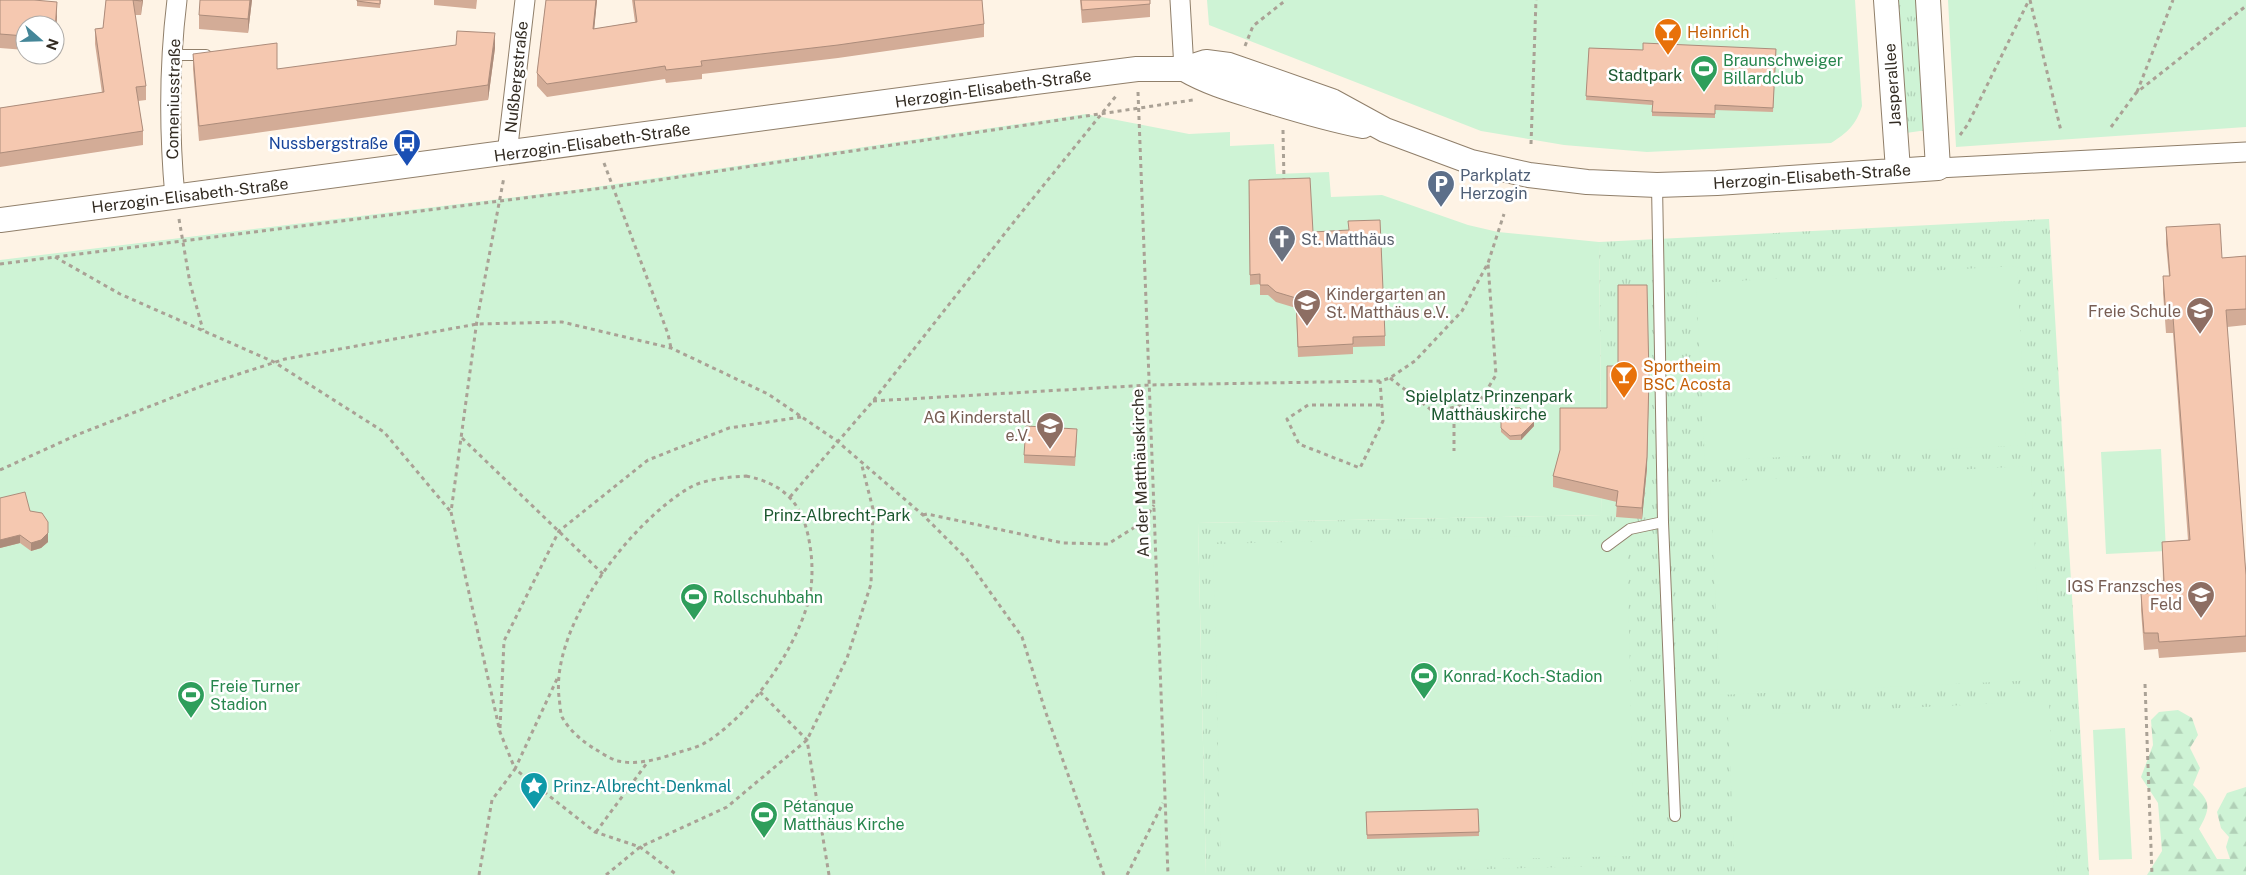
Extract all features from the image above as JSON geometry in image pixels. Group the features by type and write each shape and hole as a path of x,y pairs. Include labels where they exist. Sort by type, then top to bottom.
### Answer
{"street":[{"name":"Comeniusstraße","path":"175,197 172,168 172,55 177,0"},
{"name":"Nußbergstraße","path":"507,154 525,0"},
{"path":"1180,0 1184,69"},
{"name":"Jasperallee","path":"1886,0 1898,170"},
{"path":"1928,0 1938,168"},
{"name":"Herzogin-Elisabeth-Straße","path":"0,220 1137,69 1184,69 1204,80 1324,119 1385,130 1471,162 1529,175 1587,182 1656,185 1717,183 1898,170 2246,152"}],"lane":[{"path":"172,55 221,55"},
{"path":"1656,185 1663,522 1675,816"},
{"path":"1607,546 1630,529 1663,522"}],"path":[{"path":"1245,51 1245,42 1253,26 1286,0"},
{"path":"1531,144 1536,0"},
{"path":"1938,168 1968,124 2029,0"},
{"path":"2029,0 2061,131"},
{"path":"2111,127 2136,93 2173,0"},
{"path":"2136,93 2246,6"},
{"path":"790,496 873,401 1137,69"},
{"name":"An der Matthäuskirche","path":"1137,69 1154,504 1163,803 1168,875"},
{"path":"0,264 612,187 1197,100"},
{"path":"1283,125 1284,189"},
{"path":"601,155 668,334 671,348"},
{"path":"501,202 477,324 452,512 500,732 515,768 595,832 640,847 677,875"},
{"path":"873,401 1149,385 1380,381 1390,378 1414,361 1462,311 1488,263 1504,214"},
{"path":"184,242 190,284 204,331"},
{"path":"54,257 120,294 274,362 384,432 452,512"},
{"path":"1390,378 1434,412 1480,401 1496,375 1488,263"},
{"path":"0,470 79,434 149,406 274,362 477,324 562,322 671,348 768,394 837,441 923,515 966,558 1022,637 1046,713 1104,875"},
{"path":"1380,381 1382,421 1360,468 1299,444 1287,419 1308,405 1380,405"},
{"path":"1454,416 1454,451"},
{"path":"500,732 504,641 559,531 648,460 728,428 802,417"},
{"path":"461,437 603,574"},
{"path":"606,875 640,847 726,808 807,740 847,658 871,584 873,509 861,462"},
{"path":"478,875 492,800 515,768 557,678 564,647 575,621 603,574 635,534 662,508 691,487 727,477 746,476 763,479 790,496 804,516 811,548 812,576 807,605 788,650 760,692 733,720 702,744 647,762 617,761 583,742 562,717 557,678"},
{"path":"923,515 927,514 1063,543 1108,544 1143,522 1154,504"},
{"path":"2145,684 2152,875"},
{"path":"760,692 807,740 829,875"},
{"path":"595,832 647,762"},
{"path":"1127,875 1163,803"}],"green space":[{"name":"Stadtpark","path":"1207,0 1855,0 1862,106 1850,128 1831,143 1647,152 1564,145 1481,131 1209,25"},
{"path":"1898,0 1919,0 1927,130 1906,133"},
{"path":"1948,0 2246,0 2246,127 1956,147"},
{"name":"Prinz-Albrecht-Park","path":"1086,114 1189,134 1230,132 1230,146 1274,144 1276,174 1329,172 1331,197 1382,195 1468,225 1498,232 1599,242 1602,515 1198,523 1206,875 0,875 0,260 582,189"},
{"path":"2049,219 2089,875 1206,875 1198,523 1602,515 1599,242"},
{"path":"2017,266 2026,445 1705,461 1696,283"},
{"path":"2161,449 2166,551 2106,554 2101,452"},
{"path":"2031,466 2041,680 1720,695 1710,482"},
{"name":"Konrad-Koch-Stadion","path":"1627,534 1634,856 1221,865 1213,544"},
{"path":"2049,701 2057,875 1735,875 1728,716"},
{"path":"2178,710 2192,718 2198,735 2190,748 2200,768 2193,785 2206,800 2207,805 2206,816 2199,829 2217,859 2230,859 2226,847 2229,837 2221,828 2217,812 2227,793 2246,787 2246,875 2147,875 2162,851 2158,803 2141,777 2153,745 2151,720 2159,712"},
{"path":"2125,728 2132,859 2099,860 2093,730"},
{"path":"1603,866 1603,875 1246,875"}],"building":[{"path":"0,0 57,2 56,15 15,15 15,35 0,34"},
{"path":"106,0 133,0 146,86 136,87 143,131 0,153 0,108 104,92 95,29 103,28"},
{"path":"200,0 250,0 248,19 199,15"},
{"path":"380,0 380,4 357,1"},
{"path":"546,0 596,0 593,29 637,22 634,0 982,0 984,24 838,45 701,61 702,66 666,70 665,66 547,84 537,73"},
{"path":"1081,0 1150,0 1150,4 1082,10"},
{"path":"457,31 495,33 488,85 199,126 193,54 277,43 277,69 456,45"},
{"path":"1643,43 1776,49 1773,108 1715,105 1715,114 1652,112 1653,101 1586,96 1589,48 1643,50"},
{"path":"1310,178 1313,232 1349,230 1348,221 1380,220 1385,336 1353,337 1353,344 1298,347 1296,298 1276,292 1268,285 1260,285 1260,274 1250,275 1249,180"},
{"path":"2220,224 2222,258 2246,256 2246,309 2226,310 2246,575 2246,636 2159,642 2158,633 2144,633 2141,594 2155,593 2155,582 2164,581 2162,542 2190,540 2173,317 2166,317 2163,276 2170,276 2166,227"},
{"path":"1618,285 1647,285 1649,377 1647,457 1642,508 1616,506 1618,491 1553,476 1560,450 1560,408 1607,408 1607,366 1618,366"},
{"path":"1508,408 1520,408 1534,422 1521,435 1510,436 1501,428 1501,417"},
{"name":"AG Kinderstall e.V.","path":"1026,426 1077,429 1075,457 1024,455"},
{"path":"25,492 30,511 42,513 48,522 48,533 41,540 31,543 20,535 0,540 0,498"},
{"path":"1478,809 1479,832 1367,835 1366,812"}],"place":[{"name":"Heinrich","path":"1668,56"},
{"name":"Braunschweiger Billardclub","path":"1704,93"},
{"name":"Nussbergstraße","path":"407,167"},
{"name":"Parkplatz Herzogin","path":"1441,208"},
{"name":"St. Matthäus","path":"1282,263"},
{"name":"Kindergarten an St. Matthäus e.V.","path":"1307,327"},
{"name":"Freie Schule","path":"2200,335"},
{"name":"Sportheim BSC Acosta","path":"1624,399"},
{"name":"AG Kinderstall e.V.","path":"1050,450"},
{"name":"IGS Franzsches Feld","path":"2201,619"},
{"name":"Rollschuhbahn","path":"694,621"},
{"name":"Konrad-Koch-Stadion","path":"1424,700"},
{"name":"Freie Turner Stadion","path":"191,719"},
{"name":"Prinz-Albrecht-Denkmal","path":"534,810"},
{"name":"Pétanque Matthäus Kirche","path":"764,839"}],"park label":[{"name":"Spielplatz Prinzenpark Matthäuskirche","path":"1489,405"}]}
